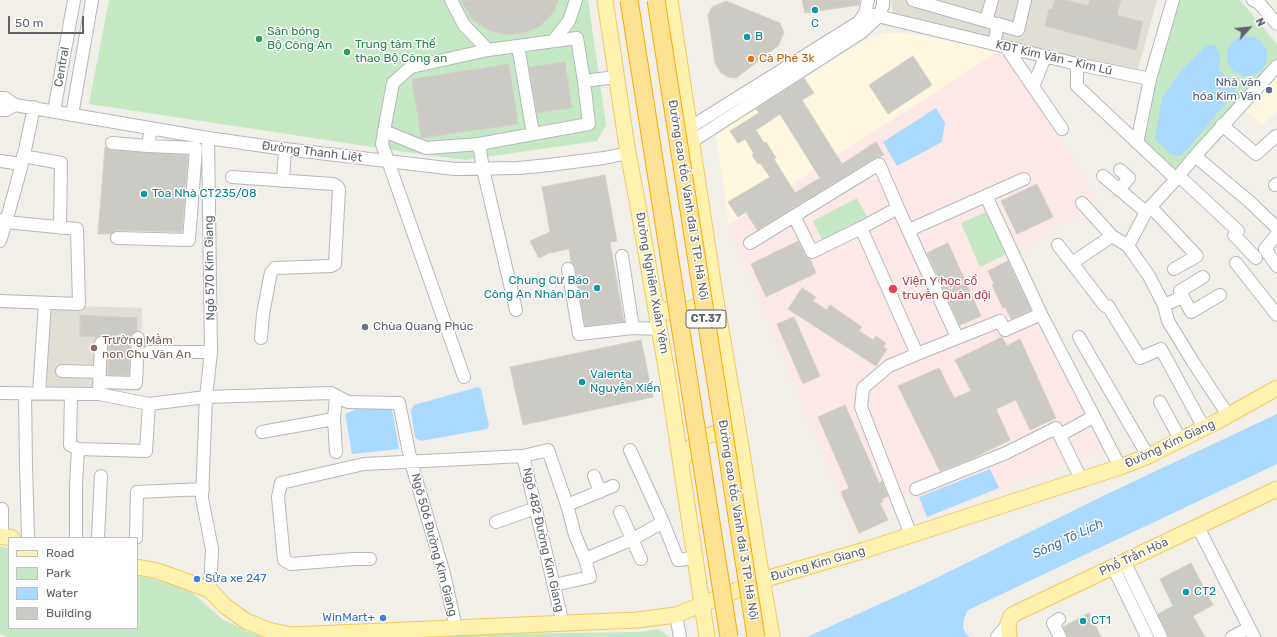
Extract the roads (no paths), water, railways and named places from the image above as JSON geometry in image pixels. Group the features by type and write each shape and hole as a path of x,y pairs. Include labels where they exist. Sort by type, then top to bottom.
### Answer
{"highway":[{"name":"CT.37","path":"629,0 729,637"},
{"name":"Đường cao tốc Vành đai 3 TP. Hà Nội","path":"656,0 756,637"}],"main road":[{"name":"Đường Nghiêm Xuân Yêm","path":"605,0 628,153 660,329 707,637"},
{"path":"670,0 715,294 772,637"},
{"path":"656,306 668,312 683,312 702,304 715,294"},
{"name":"Đường Kim Giang","path":"138,567 158,571 210,590 224,606 246,621 268,630 291,635 563,624 636,620 676,614 762,580 865,550 1082,481 1120,467 1148,456 1204,428 1277,388"},
{"path":"681,463 688,450 699,440 709,435 716,433 740,440"},
{"name":"Phố Trần Hòa","path":"1008,630 1011,616 1016,613 1277,489"}],"street":[{"name":"Central","path":"54,111 74,0"},
{"name":"Central","path":"72,115 92,0"},
{"path":"451,0 464,25 488,50"},
{"path":"553,41 569,21 576,0"},
{"path":"690,135 808,60 859,22 865,13 868,0"},
{"path":"808,60 862,32 879,16 883,5 883,0"},
{"path":"913,0 1018,30 1025,0"},
{"path":"986,21 992,0"},
{"path":"1137,143 1150,79 1174,0"},
{"path":"1253,0 1259,3 1277,24"},
{"name":"KĐT Kim Văn - Kim Lũ","path":"865,13 1045,57 1150,79"},
{"path":"998,24 1000,46 1033,87 1062,129"},
{"path":"384,131 426,148 479,144 589,124 577,38 488,50 411,67 393,83 384,131 382,144 387,162 464,377"},
{"path":"518,46 533,134"},
{"path":"1033,87 1045,57"},
{"path":"1076,64 1077,86 1137,143 1238,231 1234,235 1256,258"},
{"path":"1128,246 1149,210 1222,125 1277,66"},
{"path":"60,76 79,79"},
{"path":"584,81 616,77"},
{"name":"Đường Thanh Liệt","path":"0,98 5,98 15,105 34,107 72,115 208,138 387,162 455,169 549,165 604,158 628,153"},
{"path":"0,110 6,110 15,105"},
{"path":"0,241 3,221 22,160 34,107"},
{"path":"1222,125 1256,154 1276,136"},
{"path":"148,146 151,128"},
{"name":"Ngõ 570 Kim Giang","path":"208,138 211,352 206,397 202,498 212,549 210,590"},
{"path":"112,143 196,148 190,240 117,238"},
{"path":"479,144 483,169 516,310"},
{"path":"284,181 285,149"},
{"path":"1195,156 1250,202 1277,228"},
{"path":"0,161 22,160 61,163 60,228"},
{"path":"750,243 879,164 957,338"},
{"path":"1119,190 1129,178 1120,170"},
{"path":"1103,176 1119,190 1149,210 1197,256 1174,269"},
{"path":"232,177 333,184 339,189 335,264 332,266 275,268 270,277 263,314 261,338"},
{"path":"909,230 1024,179"},
{"path":"986,196 1041,314 1120,467"},
{"path":"1082,203 1112,236 1128,246 1149,276 1164,305 1168,321 1228,415"},
{"path":"794,216 812,252 898,208"},
{"path":"0,301 79,304 77,229 3,221"},
{"path":"861,228 917,354"},
{"path":"1277,234 1256,258 1239,267 1277,315"},
{"path":"1072,263 1112,236"},
{"path":"1058,245 1105,306 1108,306 1140,358 1161,349 1204,428"},
{"path":"1265,249 1277,266"},
{"path":"622,256 633,328"},
{"path":"568,269 579,334 633,328 660,329"},
{"path":"1203,277 1180,291 1191,312 1220,295"},
{"path":"1164,305 1183,297"},
{"path":"39,393 45,303"},
{"path":"911,535 861,407 863,388 889,366 917,354 1000,321 1005,330 1041,314"},
{"path":"1078,337 1148,456"},
{"path":"0,393 71,394 100,383 136,384 138,338"},
{"path":"100,383 101,343"},
{"path":"149,352 211,352"},
{"path":"62,371 100,383 149,404 206,397 331,393 336,396 334,419 336,452"},
{"path":"25,393 28,537"},
{"path":"71,394 70,445 78,449 146,451 149,404"},
{"name":"Ngõ 506 Đường Kim Giang","path":"336,396 348,402 399,403 411,462 444,574 456,628"},
{"path":"1160,402 1180,440"},
{"path":"1060,435 1093,417"},
{"path":"262,432 334,419"},
{"path":"916,489 1006,453 1056,428 1082,481"},
{"path":"76,537 76,484 78,449"},
{"path":"370,559 291,564 284,560 278,498 281,483 364,464 523,456 548,450 590,577 554,585"},
{"path":"630,450 663,522 678,560 695,558"},
{"name":"Ngõ 482 Đường Kim Giang","path":"523,456 563,624"},
{"path":"98,537 101,476"},
{"path":"594,476 600,492"},
{"path":"567,505 613,486"},
{"path":"136,537 137,492 203,489"},
{"path":"496,522 536,508"},
{"path":"2,509 5,537"},
{"path":"620,512 641,559"},
{"path":"585,559 633,539 663,522"},
{"path":"1198,527 1252,633 1232,637"},
{"path":"1118,564 1147,637"},
{"path":"1118,564 1161,637"},
{"path":"676,614 680,637"},
{"path":"1059,619 1053,623 1060,637"},
{"path":"997,637 1008,630"}],"water":[{"path":"1251,36 1258,39 1264,45 1267,56 1266,64 1258,73 1251,76 1243,76 1236,73 1228,64 1227,52 1230,45 1239,37"},
{"path":"1207,45 1215,45 1220,55 1220,72 1231,78 1235,84 1235,92 1185,152 1178,157 1172,155 1155,139 1162,98 1179,73"},
{"path":"936,108 945,123 942,142 897,166 883,142"},
{"path":"478,387 481,389 489,425 487,429 421,441 415,438 411,411 414,405"},
{"path":"386,407 392,410 399,449 352,454 345,414 356,409"},
{"name":"Sông Tô Lịch","path":"1277,414 1277,464 968,610 964,619 963,628 966,634 970,637 807,637 924,584 1105,495"},
{"path":"990,469 999,488 927,517 919,497"}],"place":[{"name":"C","path":"815,10"},
{"name":"B","path":"747,37"},
{"name":"Sân bóng Bộ Công An","path":"259,39"},
{"name":"Trung tâm Thể thao Bộ Công an","path":"347,52"},
{"name":"Cà Phê 3k","path":"751,59"},
{"name":"Nhà văn hóa Kim Văn","path":"1269,90"},
{"name":"Tòa Nhà CT235/08","path":"144,194"},
{"name":"Chung Cư Báo Công An Nhân Dân","path":"597,288"},
{"name":"Viện Y học cổ truyền Quân đội","path":"893,289"},
{"name":"Chùa Quang Phúc","path":"365,327"},
{"name":"Trường Mầm non Chu Văn An","path":"94,348"},
{"name":"Valenta Nguyễn Xiển","path":"582,382"},
{"name":"Sửa xe 247","path":"197,579"},
{"name":"CT2","path":"1186,592"},
{"name":"WinMart+","path":"383,618"},
{"name":"CT1","path":"1083,621"}]}
